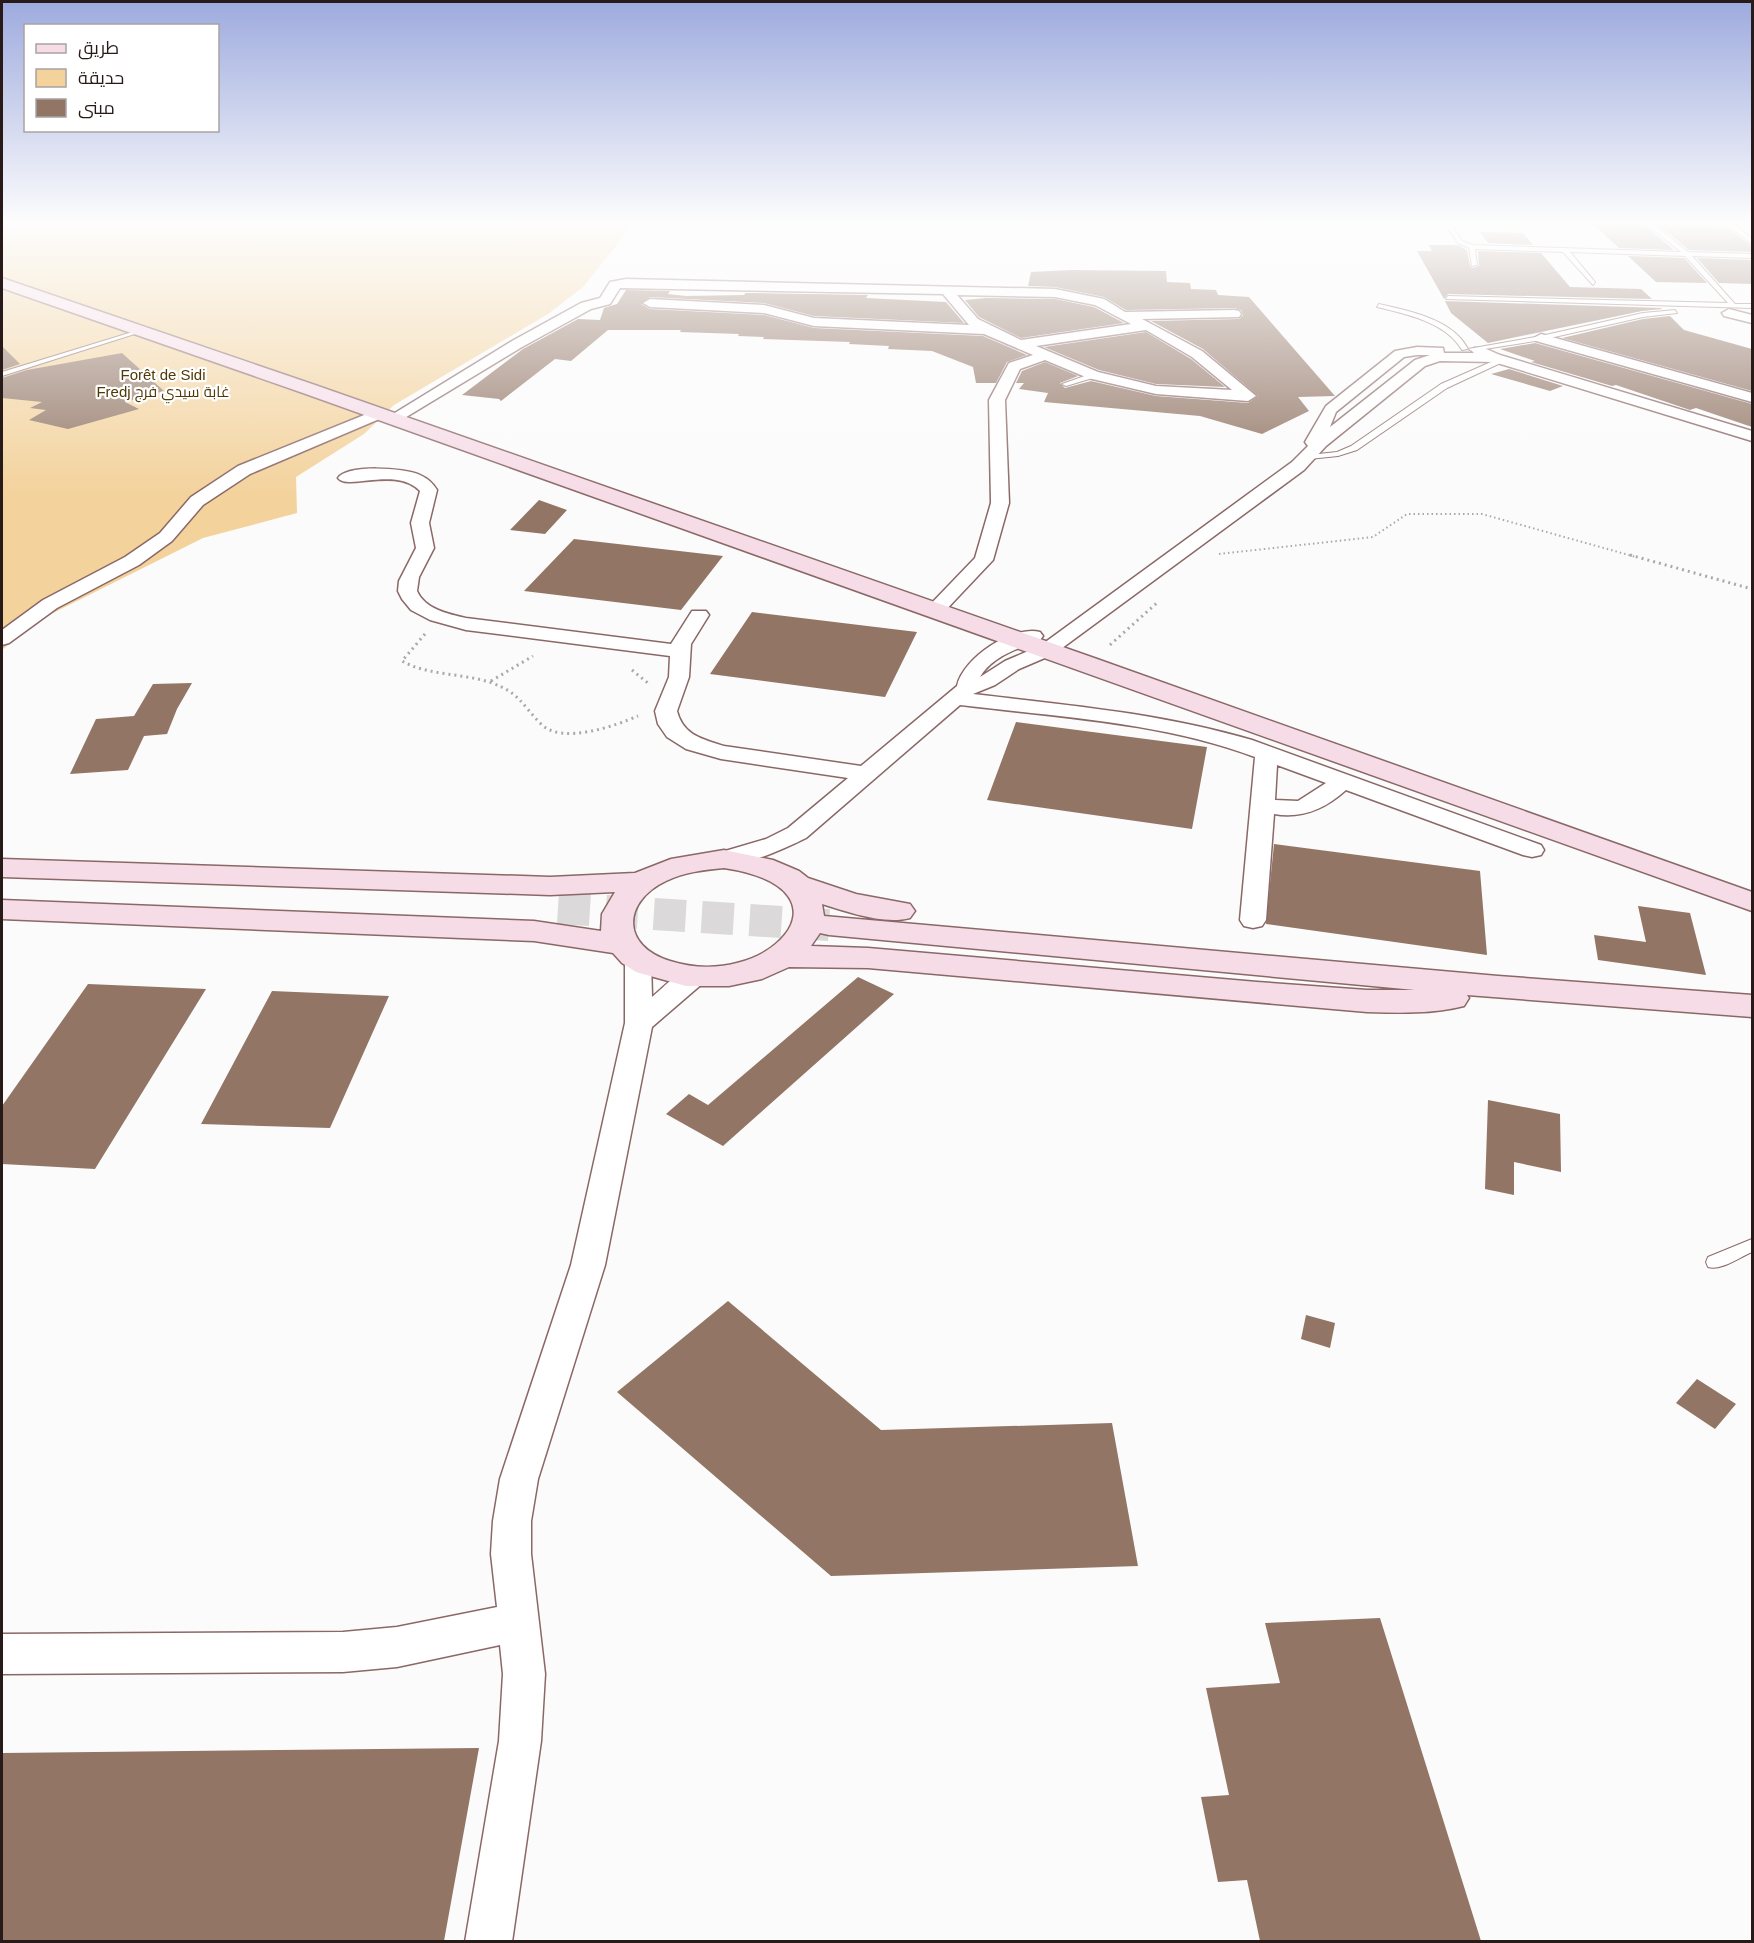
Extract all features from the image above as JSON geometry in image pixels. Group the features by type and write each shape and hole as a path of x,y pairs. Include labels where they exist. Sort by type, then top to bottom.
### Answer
{"main road":[{"path":"91,314 1088,664 1752,902"},
{"path":"630,952 616,928 618,911 627,896 642,882 666,869 694,862 724,859 752,863 777,872 791,881 851,903 894,910 1378,958 1442,970 1498,987"},
{"path":"2,868 550,886 642,882"},
{"path":"2,910 513,930 563,934 630,952 663,971 693,977 725,976 756,969 782,956 800,939 809,921 807,902 791,881"},
{"path":"2,888 558,908"},
{"path":"829,925 1498,987 1752,1006"},
{"path":"782,956 868,958 1257,993 1395,1002 1440,1000 1498,987"}],"street":[{"path":"2,639 51,604 132,561 166,537 197,501 244,470 386,417 572,314"},
{"path":"782,314 814,322 986,330"},
{"path":"966,314 973,322 986,330 1093,375 1156,390 1248,396 1197,354 1148,326 1118,314"},
{"path":"1122,316 1234,314"},
{"path":"1017,344 1148,326"},
{"path":"1540,338 1752,398"},
{"path":"960,693 969,675 979,663 996,651 1066,620 1155,552 1313,442 1324,428 1324,421 1331,409 1400,354 1468,349 1752,436"},
{"path":"934,610 984,560 1000,503 997,400 1014,366 1046,355"},
{"path":"724,859 759,850 797,833 960,693 988,681 1012,665 1047,650 1175,559 1205,547 1309,457 1326,437 1425,360 1448,356 1499,359"},
{"path":"346,478 396,475 415,479 426,486 430,495 420,523 425,548 407,588 412,600 418,606 444,619 679,651"},
{"path":"1183,533 1205,547"},
{"path":"1155,552 1175,559"},
{"path":"699,615 684,638 679,651 679,677 666,711 669,724 684,738 721,752 867,774"},
{"path":"960,693 1171,725 1220,737 1532,850"},
{"path":"1253,920 1267,754"},
{"path":"1263,806 1283,810 1312,806 1342,781"},
{"path":"791,881 789,855 797,833"},
{"path":"488,1941 520,1741 524,1674 511,1554 512,1521 519,1479 588,1264 639,1023 630,952"},
{"path":"639,1023 693,977"},
{"path":"2,1654 343,1652 397,1647 519,1622"}],"lane":[{"path":"1409,314 1448,331 1462,341 1468,349 1540,338 1643,315 1663,314"},
{"path":"2,374 141,331"},
{"path":"1309,457 1338,454 1354,448 1444,386 1499,359"},
{"path":"1066,384 1093,375"},
{"path":"1714,1262 1752,1245"}],"path":[{"path":"1205,547 1373,537 1407,514 1482,514 1752,589"},
{"path":"1088,664 1158,602"},
{"path":"444,619 430,628 404,656 402,661 404,664 415,668 462,674 490,682 522,700 540,724 554,731 573,732 602,728 629,721 645,712"},
{"path":"490,682 532,657 554,635"}],"green space":[{"name":"Forêt de Sidi Fredj غابة سيدي فرج","path":"2,314 548,314 394,405 364,434 296,477 297,513 203,538 35,622 2,650"}],"building":[{"path":"602,314 764,315 814,328 983,336 1027,355 1007,362 996,383 976,383 973,367 932,351 888,349 889,346 849,344 850,342 763,339 764,337 738,336 739,334 680,332 681,330 608,330 571,361 555,359 501,401 462,395 523,349 578,319 600,320"},
{"path":"805,314 956,314 964,323"},
{"path":"976,314 1107,314 1124,323 1021,338"},
{"path":"1263,314 1335,396 1298,397 1309,411 1262,434 1200,416 1044,402 1048,393 1019,389 1024,383 1016,383 1022,371 1045,362 1078,376 1060,383 1065,388 1091,381 1156,396 1248,403 1258,396 1203,349 1151,321 1239,319 1243,315"},
{"path":"1452,314 1629,314 1488,343"},
{"path":"1670,316 1684,330 1752,349 1752,391 1562,338 1643,319"},
{"path":"1146,332 1191,359 1225,387 1156,384 1099,370 1044,347"},
{"path":"1535,343 1752,404 1752,427 1696,408 1690,410 1616,385 1612,386 1531,362 1535,361 1500,349"},
{"path":"2,346 20,364 2,370"},
{"path":"122,353 164,391 125,402 139,409 68,429 29,420 46,410 30,408 42,402 2,398 2,378 27,370"},
{"path":"1509,369 1563,386 1550,391 1491,374"},
{"path":"539,500 567,510 545,534 510,530"},
{"path":"574,539 723,556 681,610 524,591"},
{"path":"752,612 917,632 885,697 710,674"},
{"path":"192,683 177,709 167,734 144,736 128,770 70,774 96,719 134,716 153,684"},
{"path":"1016,722 1207,747 1192,829 987,800"},
{"path":"1274,844 1480,871 1487,955 1266,924"},
{"path":"1638,906 1690,913 1706,975 1598,960 1594,935 1646,942"},
{"path":"858,977 894,994 723,1146 666,1114 689,1094 708,1105"},
{"path":"88,984 206,989 95,1169 2,1164 2,1106"},
{"path":"272,991 389,996 330,1128 201,1124"},
{"path":"1488,1100 1560,1114 1561,1172 1514,1162 1514,1195 1485,1189"},
{"path":"728,1301 881,1430 1112,1423 1138,1566 831,1576 617,1392"},
{"path":"1306,1315 1335,1323 1330,1348 1301,1339"},
{"path":"1697,1379 1736,1404 1715,1429 1676,1403"},
{"path":"1380,1618 1481,1941 1260,1941 1247,1880 1218,1882 1201,1797 1229,1795 1206,1688 1280,1683 1265,1623"},
{"path":"479,1748 444,1941 2,1941 2,1753"}],"tunnel":[{"path":"558,908 829,925"}]}
